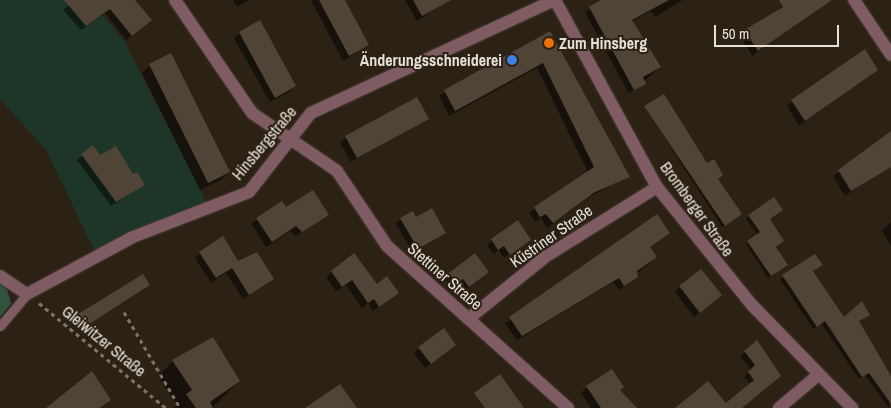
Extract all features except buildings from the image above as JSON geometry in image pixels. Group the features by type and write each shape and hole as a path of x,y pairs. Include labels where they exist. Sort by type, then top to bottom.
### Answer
{"street":[{"name":"Stettiner Straße","path":"174,0 252,113 337,171 387,246 568,408"},
{"name":"Hinsbergstraße","path":"27,294 133,237 249,192 311,113 536,4 555,0"},
{"name":"Bromberger Straße","path":"555,0 657,187 706,253 818,375 852,408"},
{"path":"854,0 891,55"},
{"name":"Küstriner Straße","path":"468,319 545,257 657,187"},
{"path":"0,276 27,294"},
{"path":"779,408 818,375"}],"lane":[{"path":"0,326 27,294"}],"path":[{"name":"Gleiwitzer Straße","path":"27,294 166,408"},
{"path":"124,312 180,408"}],"green space":[{"path":"0,0 89,0 123,39 209,207 97,256 46,150 0,99"},
{"path":"4,279 11,304 0,317 0,283"}],"place":[{"name":"Zum Hinsberg","path":"549,43"},
{"name":"Änderungsschneiderei","path":"512,60"}]}
